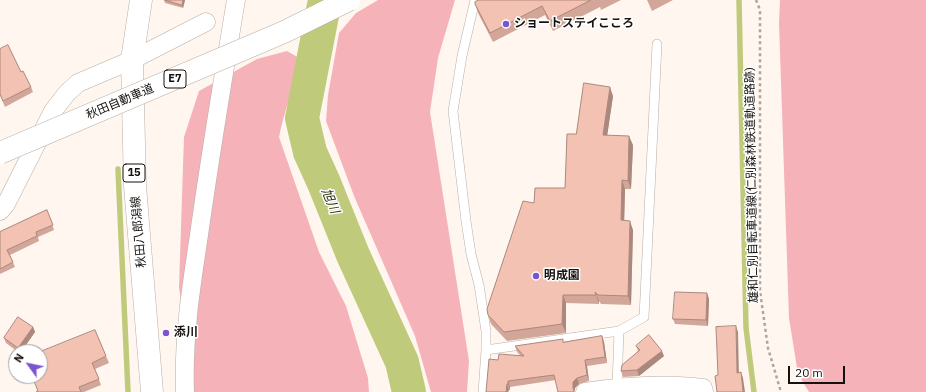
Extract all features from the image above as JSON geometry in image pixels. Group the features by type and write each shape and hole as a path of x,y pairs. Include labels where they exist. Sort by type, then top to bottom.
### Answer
{"main road":[{"name":"秋田八郎潟線","path":"141,0 132,60 135,186 152,392"},
{"name":"秋田自動車道","path":"0,153 284,32 349,0"}],"street":[{"path":"185,392 184,368 188,311 214,132 236,0"},
{"path":"0,211 6,204 53,111 67,93 78,83 132,60 206,22"},
{"path":"585,392 617,387 680,385 703,388 704,392"}],"lane":[{"path":"475,0 462,56 453,112 466,221 471,254 479,285 486,330 483,392"},
{"path":"486,350 619,331 644,317 657,44"},
{"path":"617,387 619,331"}],"path":[{"name":"雄和仁別自転車道線(仁別森林鉄道軌道路跡)","path":"756,0 760,10 760,291 768,348 781,392"}],"shaded area":[{"path":"378,0 455,0 438,58 430,112 469,361 467,392 431,392 415,336 354,196 326,121 328,95 339,33 356,13"},
{"path":"780,0 926,0 926,392 809,392 798,374 789,318 779,23"},
{"path":"287,51 301,59 279,137 319,252 346,306 368,378 369,392 193,392 179,287 184,137 199,91 257,59"}],"building":[{"path":"165,0 183,0 182,5"},
{"name":"ショートステイこころ","path":"479,0 591,0 550,21 542,6 490,33 475,4 475,2"},
{"path":"8,45 21,72 23,71 31,87 3,101 0,94 0,49"},
{"name":"明成園","path":"584,83 610,87 603,135 629,136 628,181 622,180 621,220 630,221 628,296 598,295 595,292 596,295 563,295 562,324 504,332 488,315 487,309 523,201 534,203 535,188 565,188 567,134 576,134"},
{"path":"47,210 53,225 36,232 37,236 7,250 13,262 0,269 0,232"},
{"path":"675,292 707,293 706,320 673,319"},
{"path":"18,317 33,327 21,344 12,344 4,338"},
{"path":"736,326 737,373 741,372 743,392 717,392 715,376 718,375 716,327"},
{"path":"95,330 106,356 92,363 99,379 79,387 81,392 36,392 38,391 35,384 48,384 48,349"},
{"path":"649,335 662,351 637,370 621,371 622,365 640,350 636,346"},
{"path":"602,336 605,357 585,360 587,375 577,378 573,382 574,392 558,392 554,375 508,381 506,392 486,392 489,359 498,360 499,354 524,356 515,346 563,339 563,342"}],"waterway":[{"name":"旭川","path":"325,0 302,118 310,152 353,255 402,362 409,392"},
{"path":"739,0 746,328 754,392"},
{"path":"118,169 128,392"}],"place":[{"name":"ショートステイこころ","path":"506,24"},
{"name":"明成園","path":"536,276"},
{"name":"添川","path":"166,333"}]}
